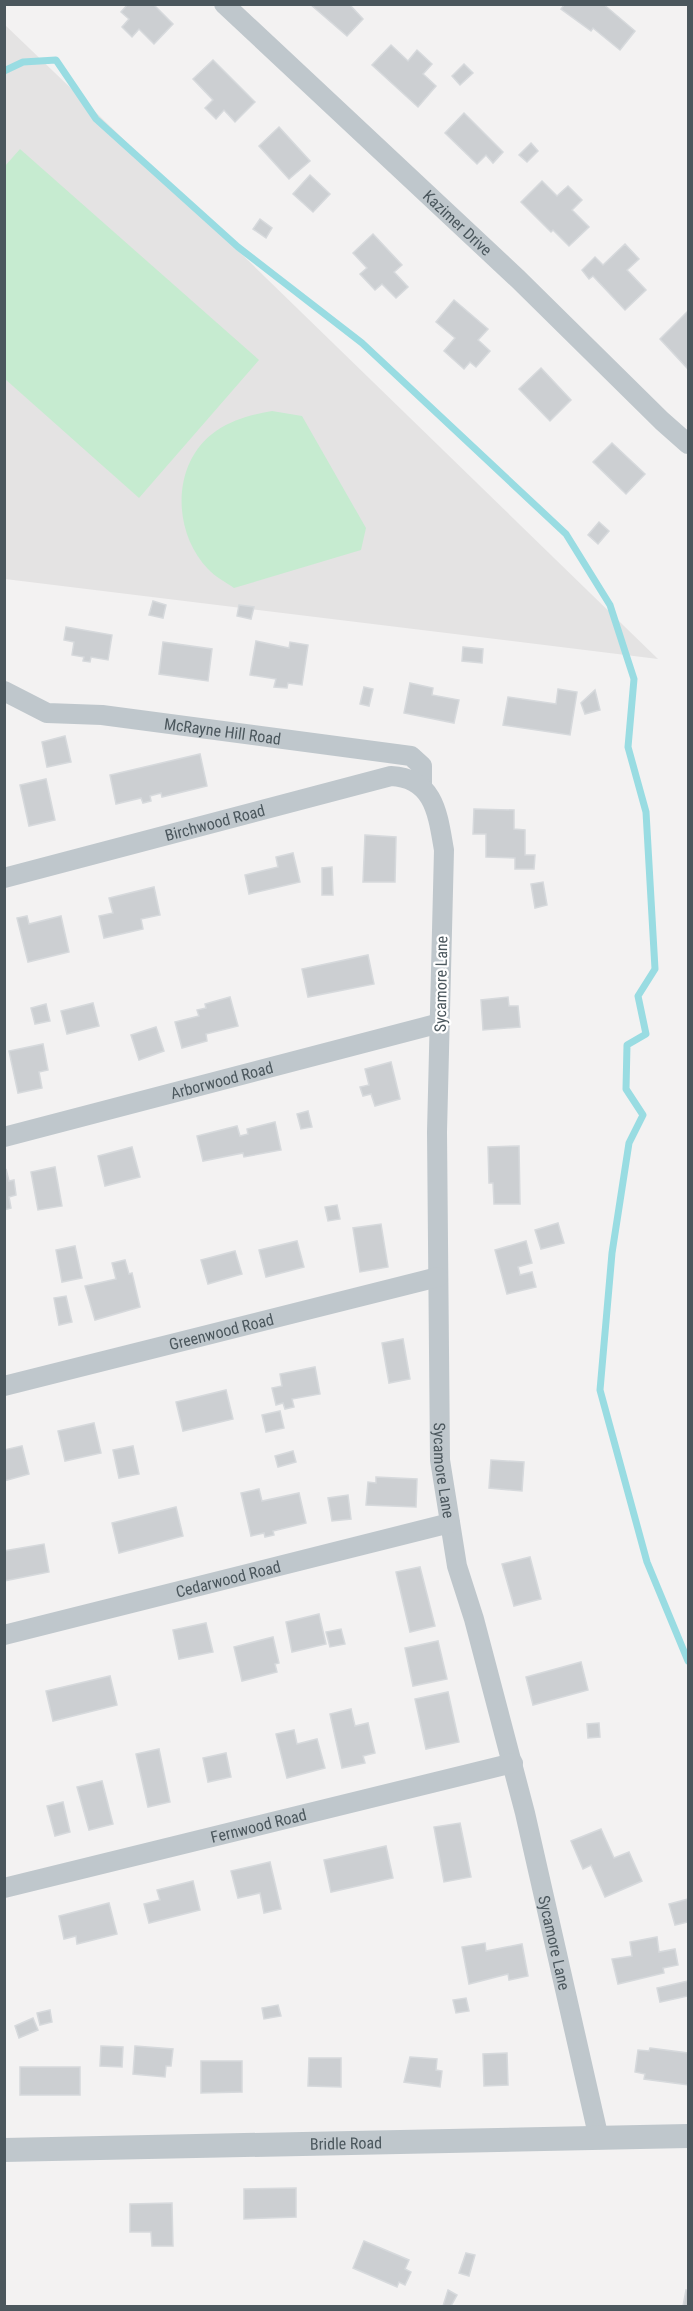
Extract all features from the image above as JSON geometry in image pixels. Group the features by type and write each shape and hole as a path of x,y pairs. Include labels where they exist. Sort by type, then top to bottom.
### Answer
{"street":[{"name":"Kazimer Drive","path":"224,4 509,270 688,444"},
{"name":"McRayne Hill Road","path":"4,691 47,713 102,715 411,756 422,766 422,787"},
{"name":"Birchwood Road","path":"4,878 391,776 402,776 422,787"},
{"name":"Sycamore Lane","path":"422,787 437,808 444,850 438,1277 440,1460 457,1566 474,1619 513,1763 599,2139"},
{"name":"Arborwood Road","path":"4,1137 440,1023"},
{"name":"Greenwood Road","path":"4,1386 438,1277"},
{"name":"Cedarwood Road","path":"4,1635 450,1523"},
{"name":"Fernwood Road","path":"4,1888 513,1763"},
{"name":"Bridle Road","path":"4,2150 688,2136"}],"shaded area":[{"path":"4,24 79,96 658,659 5,579"}],"green space":[{"path":"20,149 259,360 139,498 5,379 5,166"},
{"path":"272,411 302,416 366,528 361,550 234,588 208,569 196,554 183,517 184,479 191,460 201,444 216,431 243,418"}],"building":[{"path":"128,4 153,4 173,24 154,44 139,29 132,37 122,27 129,19 121,12"},
{"path":"310,4 349,4 363,19 347,36"},
{"path":"565,4 603,4 635,31 620,50 593,28 591,31 561,9"},
{"path":"391,45 408,61 417,50 432,64 423,74 436,86 418,107 372,65"},
{"path":"213,60 255,102 235,122 224,110 216,119 205,108 213,100 193,79"},
{"path":"464,64 473,73 460,85 452,76"},
{"path":"464,113 503,152 493,163 486,155 477,164 445,133"},
{"path":"279,127 310,161 289,179 259,146"},
{"path":"531,143 538,151 527,162 519,155"},
{"path":"310,175 330,194 313,212 293,194"},
{"path":"542,181 557,196 568,186 582,200 572,210 589,227 569,246 553,230 551,232 521,202"},
{"path":"260,219 272,228 266,238 253,229"},
{"path":"373,234 402,265 394,272 408,287 396,298 382,284 375,290 360,274 367,268 353,253"},
{"path":"625,244 639,259 627,270 646,290 625,310 593,276 589,279 582,270 595,257 603,265"},
{"path":"454,300 488,329 478,340 490,351 476,367 470,362 464,369 444,351 455,338 436,322"},
{"path":"688,311 688,369 660,339"},
{"path":"541,368 571,400 550,421 519,389"},
{"path":"612,443 645,474 626,494 593,462"},
{"path":"599,522 609,531 598,544 588,535"},
{"path":"153,601 166,605 163,618 149,615"},
{"path":"239,605 254,607 251,619 237,616"},
{"path":"66,627 112,635 108,660 91,657 90,662 83,661 84,657 72,655 74,642 64,640"},
{"path":"256,641 289,648 290,642 308,645 302,685 288,683 287,688 274,687 276,679 250,675"},
{"path":"163,642 212,649 208,681 159,674"},
{"path":"463,647 483,649 482,663 462,661"},
{"path":"410,683 433,688 432,695 459,700 454,723 404,713"},
{"path":"364,687 373,689 369,706 360,704"},
{"path":"558,689 577,692 570,735 503,725 508,697 556,704"},
{"path":"595,690 600,710 585,714 581,703"},
{"path":"65,736 71,762 47,767 42,742"},
{"path":"200,754 207,786 162,797 161,793 150,796 151,801 143,803 141,798 116,804 110,775"},
{"path":"46,779 55,820 29,826 20,785"},
{"path":"474,809 514,810 514,829 525,830 525,855 535,855 534,869 515,869 515,858 486,857 486,834 473,834"},
{"path":"365,835 396,837 395,882 363,882"},
{"path":"293,853 300,882 249,894 245,875 278,867 276,857"},
{"path":"332,867 333,895 322,895 322,868"},
{"path":"543,882 547,905 535,908 531,884"},
{"path":"154,887 160,915 141,919 143,929 104,938 99,916 113,913 109,898"},
{"path":"27,916 29,924 61,916 69,952 28,962 17,918"},
{"path":"368,955 374,984 308,997 302,969"},
{"path":"230,997 238,1026 206,1034 207,1041 182,1048 175,1022 199,1016 197,1010 206,1008 205,1004"},
{"path":"508,997 509,1006 518,1006 520,1027 483,1030 481,1000"},
{"path":"93,1003 99,1026 67,1034 61,1011"},
{"path":"46,1004 50,1021 35,1024 31,1008"},
{"path":"156,1027 164,1051 139,1060 131,1035"},
{"path":"43,1044 48,1070 39,1072 42,1088 18,1093 9,1051"},
{"path":"391,1062 400,1099 375,1106 371,1094 363,1096 360,1087 369,1085 365,1069"},
{"path":"308,1111 312,1127 301,1129 297,1114"},
{"path":"275,1122 281,1150 244,1157 243,1153 203,1161 197,1136 237,1126 240,1136 248,1134 247,1129"},
{"path":"519,1146 520,1204 494,1204 493,1183 489,1183 488,1147"},
{"path":"132,1147 140,1177 105,1186 98,1156"},
{"path":"55,1167 62,1206 38,1210 31,1172"},
{"path":"6,1169 9,1181 14,1180 16,1195 9,1197 11,1208 4,1210"},
{"path":"337,1205 340,1219 328,1221 325,1207"},
{"path":"558,1223 564,1243 541,1249 535,1230"},
{"path":"381,1224 388,1267 360,1272 353,1228"},
{"path":"297,1241 304,1267 266,1277 259,1250"},
{"path":"526,1241 532,1263 518,1267 520,1275 532,1272 536,1287 507,1294 495,1250"},
{"path":"75,1246 82,1278 62,1282 56,1250"},
{"path":"235,1251 242,1274 208,1284 201,1260"},
{"path":"125,1260 129,1274 132,1273 140,1307 95,1320 85,1286 116,1279 112,1263"},
{"path":"66,1296 72,1322 59,1325 54,1298"},
{"path":"403,1339 410,1379 389,1383 382,1343"},
{"path":"315,1367 320,1394 292,1399 294,1407 285,1409 283,1403 276,1405 272,1388 282,1386 280,1374"},
{"path":"226,1390 233,1419 183,1431 176,1402"},
{"path":"280,1411 284,1428 266,1432 262,1415"},
{"path":"94,1423 101,1453 65,1461 58,1431"},
{"path":"22,1446 29,1474 4,1481 4,1450"},
{"path":"133,1446 139,1474 119,1478 113,1450"},
{"path":"293,1451 296,1462 278,1467 275,1456"},
{"path":"491,1460 524,1462 522,1491 489,1488"},
{"path":"376,1477 417,1479 416,1507 366,1505 368,1482 376,1483"},
{"path":"259,1489 262,1501 299,1493 306,1523 273,1531 274,1535 265,1537 264,1533 251,1536 241,1493"},
{"path":"348,1495 351,1519 332,1521 328,1498"},
{"path":"176,1507 183,1536 119,1553 112,1523"},
{"path":"44,1544 49,1572 4,1581 4,1551"},
{"path":"530,1557 541,1599 514,1606 502,1564"},
{"path":"420,1567 435,1626 410,1632 396,1572"},
{"path":"319,1614 326,1644 292,1652 286,1622"},
{"path":"206,1623 213,1652 179,1659 173,1630"},
{"path":"341,1629 345,1644 330,1647 326,1632"},
{"path":"273,1637 279,1663 275,1664 277,1672 242,1681 234,1647"},
{"path":"438,1641 447,1679 413,1686 405,1648"},
{"path":"581,1662 588,1690 533,1705 526,1677"},
{"path":"110,1676 117,1705 53,1721 46,1691"},
{"path":"448,1692 459,1742 426,1749 415,1699"},
{"path":"351,1709 355,1726 368,1723 375,1753 363,1756 365,1763 342,1768 330,1714"},
{"path":"599,1723 600,1737 588,1738 587,1724"},
{"path":"294,1730 297,1744 317,1739 325,1768 287,1778 276,1734"},
{"path":"159,1749 170,1802 148,1807 136,1754"},
{"path":"226,1753 231,1777 208,1782 203,1758"},
{"path":"102,1781 113,1824 89,1830 77,1787"},
{"path":"63,1802 70,1832 55,1836 47,1806"},
{"path":"460,1823 471,1877 444,1882 434,1827"},
{"path":"601,1829 614,1858 629,1852 642,1881 605,1897 591,1865 583,1869 571,1841"},
{"path":"386,1846 393,1878 331,1892 324,1860"},
{"path":"270,1862 281,1909 264,1913 260,1893 238,1898 231,1871"},
{"path":"193,1881 200,1910 149,1923 144,1904 160,1900 157,1890"},
{"path":"688,1899 688,1922 675,1925 669,1904"},
{"path":"109,1903 117,1934 77,1944 76,1936 64,1939 59,1916"},
{"path":"657,1937 659,1952 675,1949 678,1965 663,1968 664,1973 618,1984 612,1959 632,1956 630,1942"},
{"path":"485,1943 486,1951 522,1944 528,1976 509,1980 508,1974 469,1984 462,1947"},
{"path":"688,1981 688,1996 660,2002 657,1988"},
{"path":"466,1998 469,2011 456,2013 453,2000"},
{"path":"278,2005 281,2016 264,2019 262,2008"},
{"path":"50,2010 52,2022 40,2025 37,2013"},
{"path":"33,2018 38,2030 19,2038 15,2026"},
{"path":"101,2046 123,2047 122,2067 100,2066"},
{"path":"135,2046 173,2049 171,2066 166,2066 165,2077 133,2074"},
{"path":"650,2048 688,2053 688,2085 644,2079 645,2074 635,2072 638,2050 649,2051"},
{"path":"507,2053 508,2085 484,2086 483,2054"},
{"path":"410,2057 437,2059 436,2070 442,2071 440,2087 404,2082"},
{"path":"309,2058 341,2058 341,2087 308,2086"},
{"path":"201,2061 242,2061 242,2092 201,2093"},
{"path":"20,2067 80,2067 80,2095 20,2095"},
{"path":"296,2188 296,2217 244,2219 244,2189"},
{"path":"172,2203 173,2246 152,2246 151,2232 130,2232 130,2204"},
{"path":"364,2241 409,2260 405,2269 411,2272 405,2285 399,2282 397,2287 353,2268"},
{"path":"466,2253 475,2255 469,2276 459,2273"},
{"path":"448,2290 457,2295 451,2306 443,2306"},
{"path":"686,2290 688,2291 688,2306 683,2306"}],"waterway":[{"path":"4,71 23,62 56,60 96,119 238,247 362,343 566,534 610,605 634,679 628,747 646,812 655,969 638,996 646,1034 627,1045 626,1089 643,1115 629,1143 612,1253 600,1390 647,1562 688,1661"}]}
